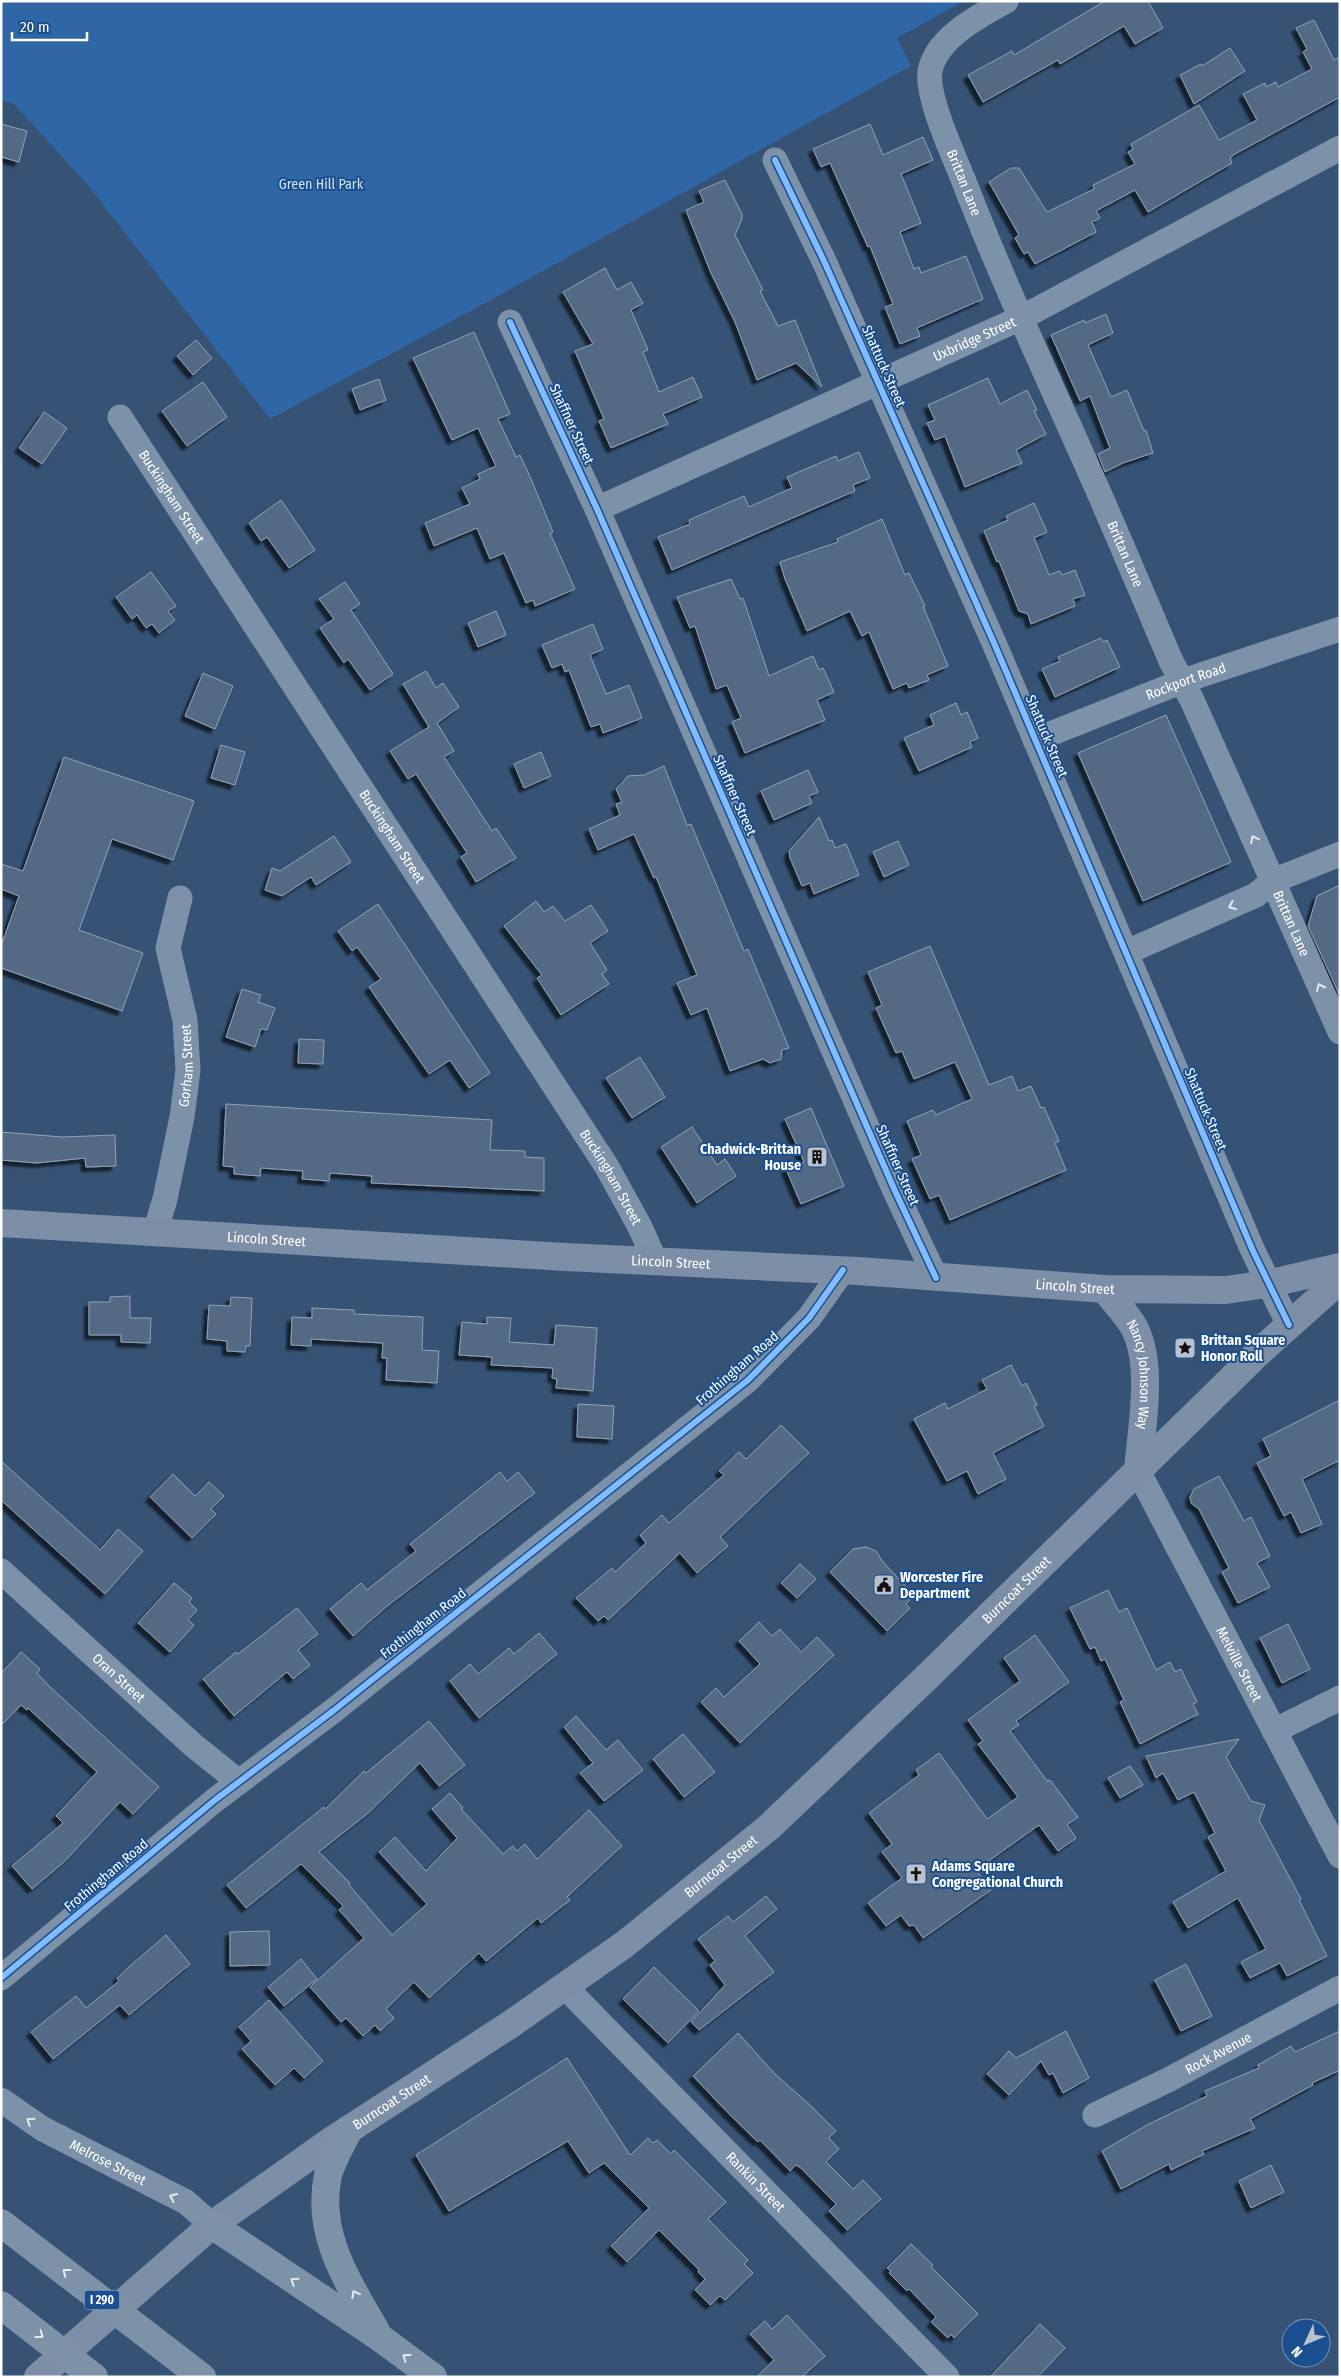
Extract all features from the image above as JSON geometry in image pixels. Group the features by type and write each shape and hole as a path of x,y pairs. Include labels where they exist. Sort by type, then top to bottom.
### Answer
{"highway":[{"path":"349,2129 328,2173 324,2214 329,2238 342,2272 379,2337"},
{"name":"I 290","path":"1,2223 202,2377"},
{"path":"212,2225 379,2337 433,2377"},
{"path":"1,2306 94,2377"},
{"path":"142,2331 220,2377"}],"main road":[{"name":"Lincoln Street","path":"1,1223 843,1270 1105,1289 1226,1290 1268,1284 1340,1266"},
{"name":"Burncoat Street","path":"38,2377 212,2225 349,2129 511,2024 625,1944 769,1827 921,1683 1258,1353 1340,1280"},
{"name":"Nancy Johnson Way","path":"1105,1289 1134,1328 1143,1350 1144,1386 1138,1472"}],"street":[{"name":"Brittan Lane","path":"1006,1 957,33 940,50 931,68 930,81 942,124 978,217 1170,661 1183,681 1340,1032"},
{"name":"Uxbridge Street","path":"597,509 1021,318 1340,148"},
{"name":"Shattuck Street","path":"775,160 824,261 994,643 1268,1284 1289,1325"},
{"name":"Shaffner Street","path":"510,322 597,509 891,1182 936,1278"},
{"name":"Buckingham Street","path":"120,417 602,1159 640,1227 655,1261"},
{"name":"Rockport Road","path":"1035,740 1183,681 1340,629"},
{"path":"1126,952 1256,895 1273,881 1340,854"},
{"name":"Gorham Street","path":"156,1232 165,1199 182,1117 188,1070 185,1020 168,948 180,898"},
{"name":"Frothingham Road","path":"1,1978 239,1782 331,1713 748,1380 809,1318 843,1270"},
{"name":"Melville Street","path":"1138,1472 1340,1856"},
{"name":"Oran Street","path":"1,1571 187,1739 239,1782"},
{"path":"1274,1731 1340,1698"},
{"name":"Rankin Street","path":"564,1986 947,2377"},
{"name":"Rock Avenue","path":"1095,2115 1168,2080 1340,1988"},
{"name":"Melrose Street","path":"1,2100 43,2130 186,2202 212,2225"}],"green space":[{"name":"Green Hill Park","path":"1,1 964,1 897,38 911,66 480,306 270,419 86,183 13,103 1,101"}],"building":[{"path":"1105,1 1148,1 1163,28 1135,44 1124,26 1060,64 1058,60 983,102 968,75 1012,51 1014,55"},
{"path":"1314,20 1334,60 1340,57 1340,97 1235,154 1230,158 1232,163 1148,212 1135,190 1096,211 1100,218 1092,222 1096,232 1035,264 1028,252 1024,254 1015,238 1019,235 989,182 1011,168 1019,168 1047,212 1094,189 1093,185 1135,164 1128,152 1133,149 1131,144 1199,105 1219,140 1257,120 1243,94 1265,83 1266,87 1276,82 1278,87 1312,69 1303,52 1307,49 1296,28"},
{"path":"1230,48 1245,71 1194,104 1180,75 1201,64 1202,66"},
{"path":"1,124 27,131 19,162 1,157"},
{"path":"870,124 883,155 923,137 933,160 901,174 921,223 900,232 914,269 919,267 921,273 966,256 983,299 917,328 920,336 900,344 885,307 893,304 870,246 868,247 830,163 821,167 813,149"},
{"path":"725,180 742,214 742,219 735,235 763,290 760,291 778,326 795,320 822,387 796,363 757,380 735,322 711,273 686,210 704,202 699,191"},
{"path":"605,268 617,290 631,282 643,303 631,310 648,350 643,352 659,392 693,377 702,397 663,414 668,424 611,448 599,421 604,419 575,351 593,344 563,292"},
{"path":"1106,314 1113,333 1088,345 1111,397 1127,390 1144,431 1146,430 1153,453 1123,463 1105,472 1098,454 1110,448 1090,396 1080,401 1051,335 1084,320 1085,323"},
{"path":"474,332 510,414 498,419 516,457 520,455 531,479 553,532 550,533 575,589 535,606 533,600 526,603 504,553 490,559 477,528 434,546 425,523 470,504 462,488 480,479 478,474 496,466 478,428 452,440 413,358"},
{"path":"196,340 212,358 193,375 177,356"},
{"path":"988,378 1000,404 1027,390 1037,410 1034,411 1046,434 1016,450 1022,463 965,487 945,436 935,440 927,423 935,420 928,405"},
{"path":"379,379 386,400 360,410 352,389"},
{"path":"203,382 227,417 187,446 162,411"},
{"path":"44,412 67,428 42,464 19,448"},
{"path":"859,452 870,478 853,485 855,491 672,570 658,537 690,524 689,520 744,496 749,507 792,488 787,477 836,456 838,461"},
{"path":"281,500 315,550 289,568 267,537 261,541 249,523"},
{"path":"1034,503 1047,532 1034,538 1049,575 1060,571 1062,575 1075,570 1085,595 1073,599 1075,606 1031,624 1028,614 1019,611 999,561 997,562 984,531 1008,520 1006,516"},
{"path":"882,519 905,575 909,573 925,606 923,606 948,666 927,675 929,680 909,688 907,683 893,689 869,632 862,636 850,611 807,631 785,579 780,562 838,542 837,539"},
{"path":"151,572 176,606 168,611 175,620 159,633 152,624 146,628 137,615 132,619 116,597"},
{"path":"731,579 740,599 743,598 769,676 813,656 819,670 823,668 834,692 817,700 825,720 745,753 732,722 741,718 727,685 716,689 695,626 690,628 677,597"},
{"path":"345,582 360,604 351,610 393,674 370,690 348,659 344,663 320,628 334,619 319,599"},
{"path":"496,611 506,635 478,647 468,623"},
{"path":"593,624 603,649 590,655 606,694 629,685 642,718 603,733 600,724 591,727 569,670 565,672 562,664 552,668 542,645"},
{"path":"1101,638 1103,642 1107,640 1120,667 1055,697 1042,669 1060,661 1058,657"},
{"path":"426,671 436,688 443,683 459,707 437,723 454,751 444,757 492,831 496,828 516,858 476,882 461,857 467,853 416,774 408,779 390,751 429,727 403,684"},
{"path":"203,673 233,686 215,729 185,716"},
{"path":"956,703 961,715 967,712 978,738 970,742 972,747 919,771 904,738 934,725 930,715"},
{"path":"1166,715 1231,862 1143,901 1078,753"},
{"path":"221,745 245,752 235,785 211,778"},
{"path":"541,752 551,776 524,788 514,764"},
{"path":"64,757 194,801 173,860 112,839 79,930 143,953 122,1011 1,968 1,946 19,896 1,889 1,864 23,871"},
{"path":"664,766 687,825 691,824 744,951 748,949 789,1048 782,1050 781,1059 770,1063 763,1059 730,1071 707,1008 691,1015 677,983 697,975 656,877 654,878 634,834 598,850 589,829 620,815 616,804 622,802 616,789 628,776 644,775"},
{"path":"808,770 818,792 809,796 812,803 774,820 761,791"},
{"path":"819,817 829,841 832,840 835,848 846,844 859,875 814,894 810,883 802,886 789,851"},
{"path":"334,836 351,862 316,885 311,877 282,896 265,890 272,868 280,871"},
{"path":"898,841 909,865 884,877 873,852"},
{"path":"1340,885 1340,996 1308,926 1317,896"},
{"path":"536,901 544,912 553,906 565,921 591,905 608,931 590,943 607,970 602,974 609,984 561,1015 537,978 542,975 504,926"},
{"path":"378,904 490,1073 469,1088 450,1060 429,1074 369,987 381,979 357,947 352,951 338,931"},
{"path":"930,946 989,1085 1012,1076 1018,1091 1031,1086 1041,1108 1044,1107 1059,1141 1055,1143 1066,1170 950,1220 939,1195 930,1199 912,1159 921,1155 907,1121 933,1110 936,1115 972,1099 955,1062 914,1079 902,1051 896,1053 876,1008 882,1005 868,972"},
{"path":"242,989 261,995 258,1002 275,1008 267,1030 261,1029 255,1047 226,1037"},
{"path":"299,1039 324,1040 323,1064 298,1063"},
{"path":"640,1057 665,1097 632,1118 606,1078"},
{"path":"226,1104 492,1120 490,1150 525,1151 525,1157 544,1158 544,1191 371,1183 372,1176 330,1173 329,1181 302,1179 303,1171 261,1168 260,1176 234,1174 234,1167 223,1166"},
{"name":"Chadwick-Brittan House","path":"811,1108 844,1186 801,1204 786,1169 804,1162 785,1119"},
{"path":"692,1127 717,1165 725,1159 736,1176 697,1203 661,1147"},
{"path":"1,1132 62,1137 115,1135 116,1166 86,1167 85,1158 37,1163 1,1160"},
{"path":"130,1296 130,1318 151,1318 150,1343 121,1342 121,1335 89,1335 89,1302 110,1302 110,1297"},
{"path":"231,1297 252,1298 250,1346 246,1346 245,1352 227,1351 227,1341 207,1339 209,1305 230,1306"},
{"path":"312,1308 354,1310 354,1314 423,1317 422,1350 439,1351 437,1383 386,1380 387,1358 382,1358 383,1343 311,1339 311,1346 291,1345 292,1317 312,1318"},
{"path":"487,1317 511,1318 509,1342 554,1345 556,1325 597,1328 593,1391 556,1388 557,1379 552,1378 553,1368 491,1365 492,1357 459,1355 462,1322 487,1324"},
{"path":"1011,1365 1022,1386 1026,1383 1037,1405 1034,1406 1044,1426 993,1453 1006,1479 978,1494 967,1471 947,1481 914,1419 945,1403 948,1409 987,1389 982,1380"},
{"path":"1340,1400 1340,1460 1302,1479 1322,1524 1301,1533 1291,1512 1284,1516 1257,1463 1271,1456 1263,1439"},
{"path":"578,1404 614,1406 612,1439 577,1437"},
{"path":"781,1425 809,1453 720,1537 728,1546 697,1573 680,1553 608,1620 604,1616 598,1621 576,1598 612,1568 615,1572 646,1543 640,1535 662,1515 669,1523 724,1475 719,1471 739,1452 746,1459"},
{"path":"1,1461 100,1550 118,1529 143,1551 105,1594 1,1500"},
{"path":"500,1472 507,1481 518,1472 535,1493 386,1607 353,1636 330,1609 361,1583 367,1590 416,1551 410,1544"},
{"path":"173,1474 195,1496 209,1482 224,1496 211,1509 216,1514 192,1538 150,1497"},
{"path":"1219,1476 1244,1521 1251,1517 1270,1556 1257,1563 1270,1587 1238,1603 1222,1572 1229,1568 1199,1509 1191,1503 1190,1497 1194,1489"},
{"path":"866,1547 876,1551 883,1562 914,1595 906,1604 910,1608 887,1631 830,1572 853,1549"},
{"path":"800,1564 816,1579 797,1598 781,1583"},
{"path":"174,1583 192,1598 189,1602 197,1610 188,1620 194,1625 170,1652 138,1623"},
{"path":"1108,1590 1119,1612 1127,1608 1156,1670 1170,1662 1175,1672 1181,1669 1197,1702 1193,1704 1198,1714 1140,1744 1120,1702 1124,1700 1105,1659 1101,1661 1095,1647 1090,1649 1070,1608"},
{"path":"297,1608 318,1634 298,1650 310,1665 293,1679 287,1672 234,1716 203,1679 236,1652 238,1654"},
{"path":"759,1622 772,1636 780,1629 801,1652 817,1637 834,1655 740,1743 701,1702 716,1688 724,1697 760,1664 739,1641"},
{"path":"1288,1624 1310,1669 1282,1683 1260,1638"},
{"path":"539,1633 557,1654 479,1718 450,1681 470,1664 478,1674 509,1648 514,1654"},
{"path":"1035,1635 1069,1682 1016,1721 1019,1725 1010,1731 1047,1781 1050,1780 1078,1817 1067,1825 1076,1838 1058,1851 1039,1825 976,1870 991,1890 923,1938 914,1925 909,1926 901,1915 886,1926 868,1903 902,1878 882,1852 892,1844 869,1813 919,1775 916,1770 939,1753 987,1819 1018,1797 978,1744 983,1741 968,1720 1020,1681 1004,1658"},
{"path":"21,1652 40,1669 37,1673 49,1686 159,1787 133,1814 120,1802 64,1862 32,1889 12,1866 63,1823 56,1816 97,1772 28,1708 27,1710 21,1705 1,1726 1,1673"},
{"path":"576,1716 606,1750 618,1740 643,1770 604,1801 580,1773 593,1763 564,1727"},
{"path":"429,1721 465,1765 439,1786 420,1763 367,1814 319,1852 350,1883 349,1885 392,1935 427,1904 379,1852 395,1837 426,1871 457,1838 432,1809 450,1793 463,1808 461,1809 503,1854 513,1846 517,1851 525,1844 537,1859 589,1810 622,1846 567,1897 570,1900 541,1923 538,1918 486,1961 479,1953 429,1998 414,1982 386,2009 394,2018 380,2031 375,2025 363,2036 346,2018 341,2022 310,1987 364,1938 339,1910 343,1906 301,1864 246,1908 227,1885 324,1807 325,1809 364,1771 366,1773"},
{"path":"683,1734 715,1772 684,1797 653,1759"},
{"path":"1239,1739 1226,1757 1251,1801 1265,1805 1259,1820 1301,1899 1299,1900 1327,1956 1287,1976 1280,1963 1250,1978 1241,1962 1266,1949 1238,1898 1188,1928 1173,1902 1226,1871 1208,1837 1215,1833 1194,1792 1178,1800 1163,1773 1156,1778 1146,1756"},
{"path":"1130,1766 1143,1785 1120,1798 1108,1778"},
{"path":"766,1896 777,1909 745,1936 774,1972 699,2030 691,2022 725,1985 710,1965 715,1961 698,1939 728,1916 733,1922"},
{"path":"269,1931 270,1965 230,1966 230,1932"},
{"path":"166,1935 190,1964 129,2015 120,2005 53,2059 31,2032 76,1996 86,2008 119,1981 117,1978"},
{"path":"301,1959 317,1979 284,2006 268,1987"},
{"path":"1186,1964 1212,2016 1181,2031 1155,1980"},
{"path":"654,1967 699,2011 668,2043 623,1999"},
{"path":"269,2000 323,2061 304,2078 294,2068 275,2085 242,2049 251,2041 239,2027"},
{"path":"1066,2031 1089,2078 1063,2093 1053,2073 1049,2075 1041,2061 1009,2095 987,2074 1009,2051 1016,2058"},
{"path":"1340,2031 1340,2070 1312,2083 1313,2085 1250,2119 1255,2128 1202,2151 1204,2154 1171,2170 1169,2164 1121,2189 1102,2151 1149,2124 1207,2096 1205,2091 1259,2068 1258,2065 1291,2046 1295,2052"},
{"path":"738,2033 775,2074 836,2131 829,2138 839,2149 826,2162 853,2189 863,2180 881,2199 847,2230 829,2211 836,2204 801,2168 796,2165 790,2171 760,2140 758,2142 731,2116 693,2076"},
{"path":"567,2058 630,2155 648,2138 653,2143 657,2140 671,2154 674,2150 726,2202 708,2219 748,2260 744,2264 753,2273 725,2300 720,2296 710,2305 695,2290 705,2279 698,2272 699,2270 659,2230 627,2262 611,2246 649,2208 604,2163 589,2173 568,2141 449,2211 416,2155"},
{"path":"1271,2165 1284,2192 1251,2208 1239,2181"},
{"path":"911,2244 978,2314 954,2338 951,2334 948,2338 931,2322 936,2317 909,2289 907,2291 889,2273 891,2271 887,2268"},
{"path":"787,2315 825,2356 802,2377 756,2377 774,2360 750,2334 765,2321 772,2329"},
{"path":"1040,2324 1065,2348 1038,2377 990,2377"}],"cycle path":[{"path":"775,160 824,261 994,643 1253,1251 1289,1325"},
{"path":"510,322 597,509 895,1191 936,1278"},
{"path":"1,1978 215,1800 333,1711 748,1380 809,1318 843,1270"}],"place":[{"name":"Chadwick-Brittan House","path":"817,1157"},
{"name":"Brittan Square Honor Roll","path":"1185,1348"},
{"name":"Worcester Fire Department","path":"884,1585"},
{"name":"Adams Square Congregational Church","path":"916,1874"}]}
